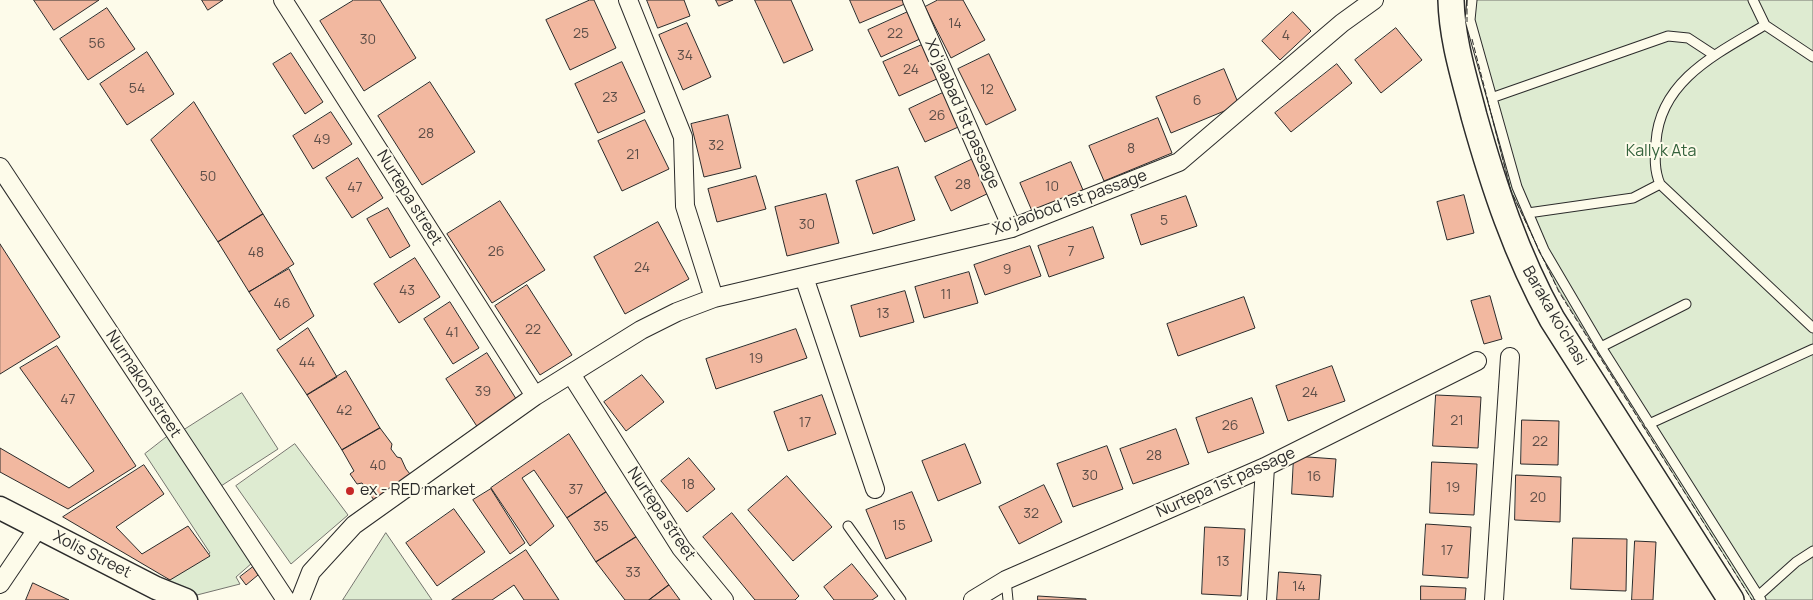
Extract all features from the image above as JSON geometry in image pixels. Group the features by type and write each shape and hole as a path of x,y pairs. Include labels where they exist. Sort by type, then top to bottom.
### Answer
{"main road":[{"name":"Baraka ko'chasi","path":"1451,0 1459,61 1495,192 1529,278 1552,319 1731,600"}],"street":[{"name":"Nurtepa street","path":"283,0 535,396"},
{"path":"300,600 311,572 354,525 535,396 642,330 677,312 714,298 685,206 684,137 628,0"},
{"name":"Xo'jaаbаd 1st passage","path":"912,0 1012,228"},
{"name":"Xo'jaobod 1st passage","path":"714,298 1012,228 1179,162 1342,22 1374,0"},
{"name":"Nurmakon street","path":"0,168 286,600"},
{"path":"804,277 875,489"},
{"path":"1494,600 1510,357"},
{"name":"Nurtepa 1st passage","path":"973,600 1006,580 1265,467 1477,361"},
{"name":"Nurtepa street","path":"571,374 682,548 724,600"},
{"path":"1257,600 1265,467"},
{"name":"Xolis Street","path":"0,508 156,588 186,600"},
{"path":"0,584 38,528"}],"lane":[{"path":"1472,0 1470,20 1494,97 1517,187 1544,250 1601,347 1760,598 1796,562 1813,550"},
{"path":"1753,0 1765,25 1813,57"},
{"path":"1765,25 1714,55 1681,81 1661,115 1656,132 1655,171 1660,184 1813,328"},
{"path":"1494,97 1668,36 1688,38 1714,55"},
{"path":"1528,213 1633,198 1660,184"},
{"path":"1601,347 1686,304"},
{"path":"1649,424 1813,350"},
{"path":"848,526 902,600"},
{"path":"1006,580 1008,600"}],"green space":[{"name":"Kallyk Ata","path":"1467,0 1813,0 1813,600 1752,600 1558,289 1511,191 1466,17"},
{"path":"242,393 278,449 221,486 184,430"},
{"path":"168,436 252,563 236,577 240,584 197,595 165,582 210,553 145,454"},
{"path":"295,444 348,515 291,564 236,486"},
{"path":"386,533 432,600 343,600"}],"building":[{"path":"34,0 99,0 54,30"},
{"path":"202,0 223,0 208,10"},
{"path":"354,0 380,0 416,58 364,91 320,21"},
{"path":"590,0 594,0 616,48 570,70 546,20"},
{"path":"647,0 684,0 690,16 658,28"},
{"path":"716,0 733,0 719,6"},
{"path":"755,0 791,0 813,50 784,63"},
{"path":"850,0 906,0 907,3 860,23"},
{"path":"938,0 963,0 985,40 951,58 925,7"},
{"path":"107,8 135,49 88,80 60,39"},
{"path":"910,11 922,38 881,57 868,30"},
{"path":"1293,12 1311,31 1280,60 1262,41"},
{"path":"687,23 711,77 683,90 659,35"},
{"path":"1396,28 1422,60 1381,93 1355,60"},
{"path":"924,44 939,78 899,96 883,62"},
{"path":"147,52 174,94 127,125 100,84"},
{"path":"291,53 323,102 305,114 273,64"},
{"path":"989,54 1016,110 986,125 958,69"},
{"path":"622,62 645,112 598,133 575,84"},
{"path":"1337,64 1352,83 1291,132 1275,113"},
{"path":"1224,69 1239,105 1171,133 1156,97"},
{"path":"430,82 475,152 422,185 378,116"},
{"path":"949,90 965,124 925,142 909,109"},
{"path":"194,102 263,214 218,242 151,140"},
{"path":"331,112 352,144 313,169 293,136"},
{"path":"728,115 741,168 704,177 691,124"},
{"path":"1158,118 1172,153 1104,181 1089,146"},
{"path":"645,120 669,169 622,191 598,141"},
{"path":"358,158 383,198 352,218 326,178"},
{"path":"975,158 991,192 951,211 935,177"},
{"path":"1071,162 1083,190 1032,211 1020,183"},
{"path":"898,167 915,220 873,234 856,181"},
{"path":"756,176 766,209 717,222 708,189"},
{"path":"826,194 839,243 787,256 775,207"},
{"path":"1464,195 1474,233 1447,240 1437,202"},
{"path":"1186,196 1197,226 1141,245 1131,215"},
{"path":"500,201 545,270 492,303 447,234"},
{"path":"388,208 410,246 390,258 367,219"},
{"path":"263,214 294,264 249,292 218,242"},
{"path":"658,222 689,279 625,314 594,257"},
{"path":"1093,227 1104,258 1049,277 1038,246"},
{"path":"0,244 60,337 0,374"},
{"path":"1030,246 1041,276 985,295 974,265"},
{"path":"415,258 440,297 399,323 374,284"},
{"path":"289,269 314,316 280,340 249,292"},
{"path":"969,272 978,303 924,318 915,287"},
{"path":"527,285 572,355 540,375 495,306"},
{"path":"905,291 914,322 860,337 851,306"},
{"path":"1490,296 1502,339 1484,344 1471,301"},
{"path":"1244,297 1255,328 1178,356 1167,324"},
{"path":"450,302 479,348 453,364 424,319"},
{"path":"308,328 337,377 307,395 277,350"},
{"path":"796,329 807,358 716,389 706,359"},
{"path":"57,346 136,466 68,509 0,472 0,448 69,488 94,471 20,368"},
{"path":"487,353 520,405 480,431 446,379"},
{"path":"1332,366 1345,401 1288,421 1276,386"},
{"path":"346,371 380,428 342,450 307,395"},
{"path":"642,375 664,402 626,431 604,402"},
{"path":"822,395 836,434 788,451 774,412"},
{"path":"1436,395 1481,397 1478,448 1433,446"},
{"path":"1252,398 1264,433 1208,453 1196,418"},
{"path":"1522,420 1559,421 1558,465 1521,464"},
{"path":"380,428 392,444 391,449 397,457 401,458 406,469 414,479 376,503 362,483 357,484 350,474 354,471 342,450"},
{"path":"1176,429 1189,464 1133,484 1120,449"},
{"path":"569,434 606,492 567,518 534,470 522,478 554,526 530,546 491,488"},
{"path":"965,444 981,483 938,501 922,461"},
{"path":"1107,446 1123,489 1073,507 1057,464"},
{"path":"1294,456 1336,459 1333,497 1292,494"},
{"path":"689,458 715,489 687,512 661,481"},
{"path":"1432,462 1477,464 1474,515 1430,513"},
{"path":"144,465 164,494 116,527 142,554 188,526 210,556 170,580 63,517"},
{"path":"1516,475 1561,477 1560,522 1515,520"},
{"path":"787,476 832,527 793,561 748,510"},
{"path":"1044,485 1062,522 1019,544 999,507"},
{"path":"491,489 525,543 510,554 473,500"},
{"path":"606,492 636,537 596,562 567,518"},
{"path":"912,492 932,541 886,559 866,510"},
{"path":"454,509 485,552 437,586 406,543"},
{"path":"732,513 799,596 795,600 755,600 703,537"},
{"path":"1426,524 1471,527 1468,578 1423,575"},
{"path":"1205,527 1245,529 1241,596 1202,594"},
{"path":"636,537 669,585 649,600 625,600 596,562"},
{"path":"1573,538 1627,539 1626,591 1571,589"},
{"path":"1635,541 1656,542 1653,600 1632,600"},
{"path":"526,550 559,600 524,600 514,585 492,600 452,600"},
{"path":"852,564 878,596 872,600 834,600 824,587"},
{"path":"253,567 258,575 246,585 240,577"},
{"path":"1279,572 1321,575 1319,600 1277,600"},
{"path":"33,583 69,600 26,600"},
{"path":"669,585 680,600 649,600"},
{"path":"1421,586 1466,588 1465,600 1421,600"},
{"path":"1038,596 1086,599 1086,600 1038,600"}],"fence":[{"path":"1467,0 1467,22"},
{"path":"1472,39 1511,191 1559,292 1752,600"}],"place":[{"name":"ex - RED market","path":"350,491"}]}
